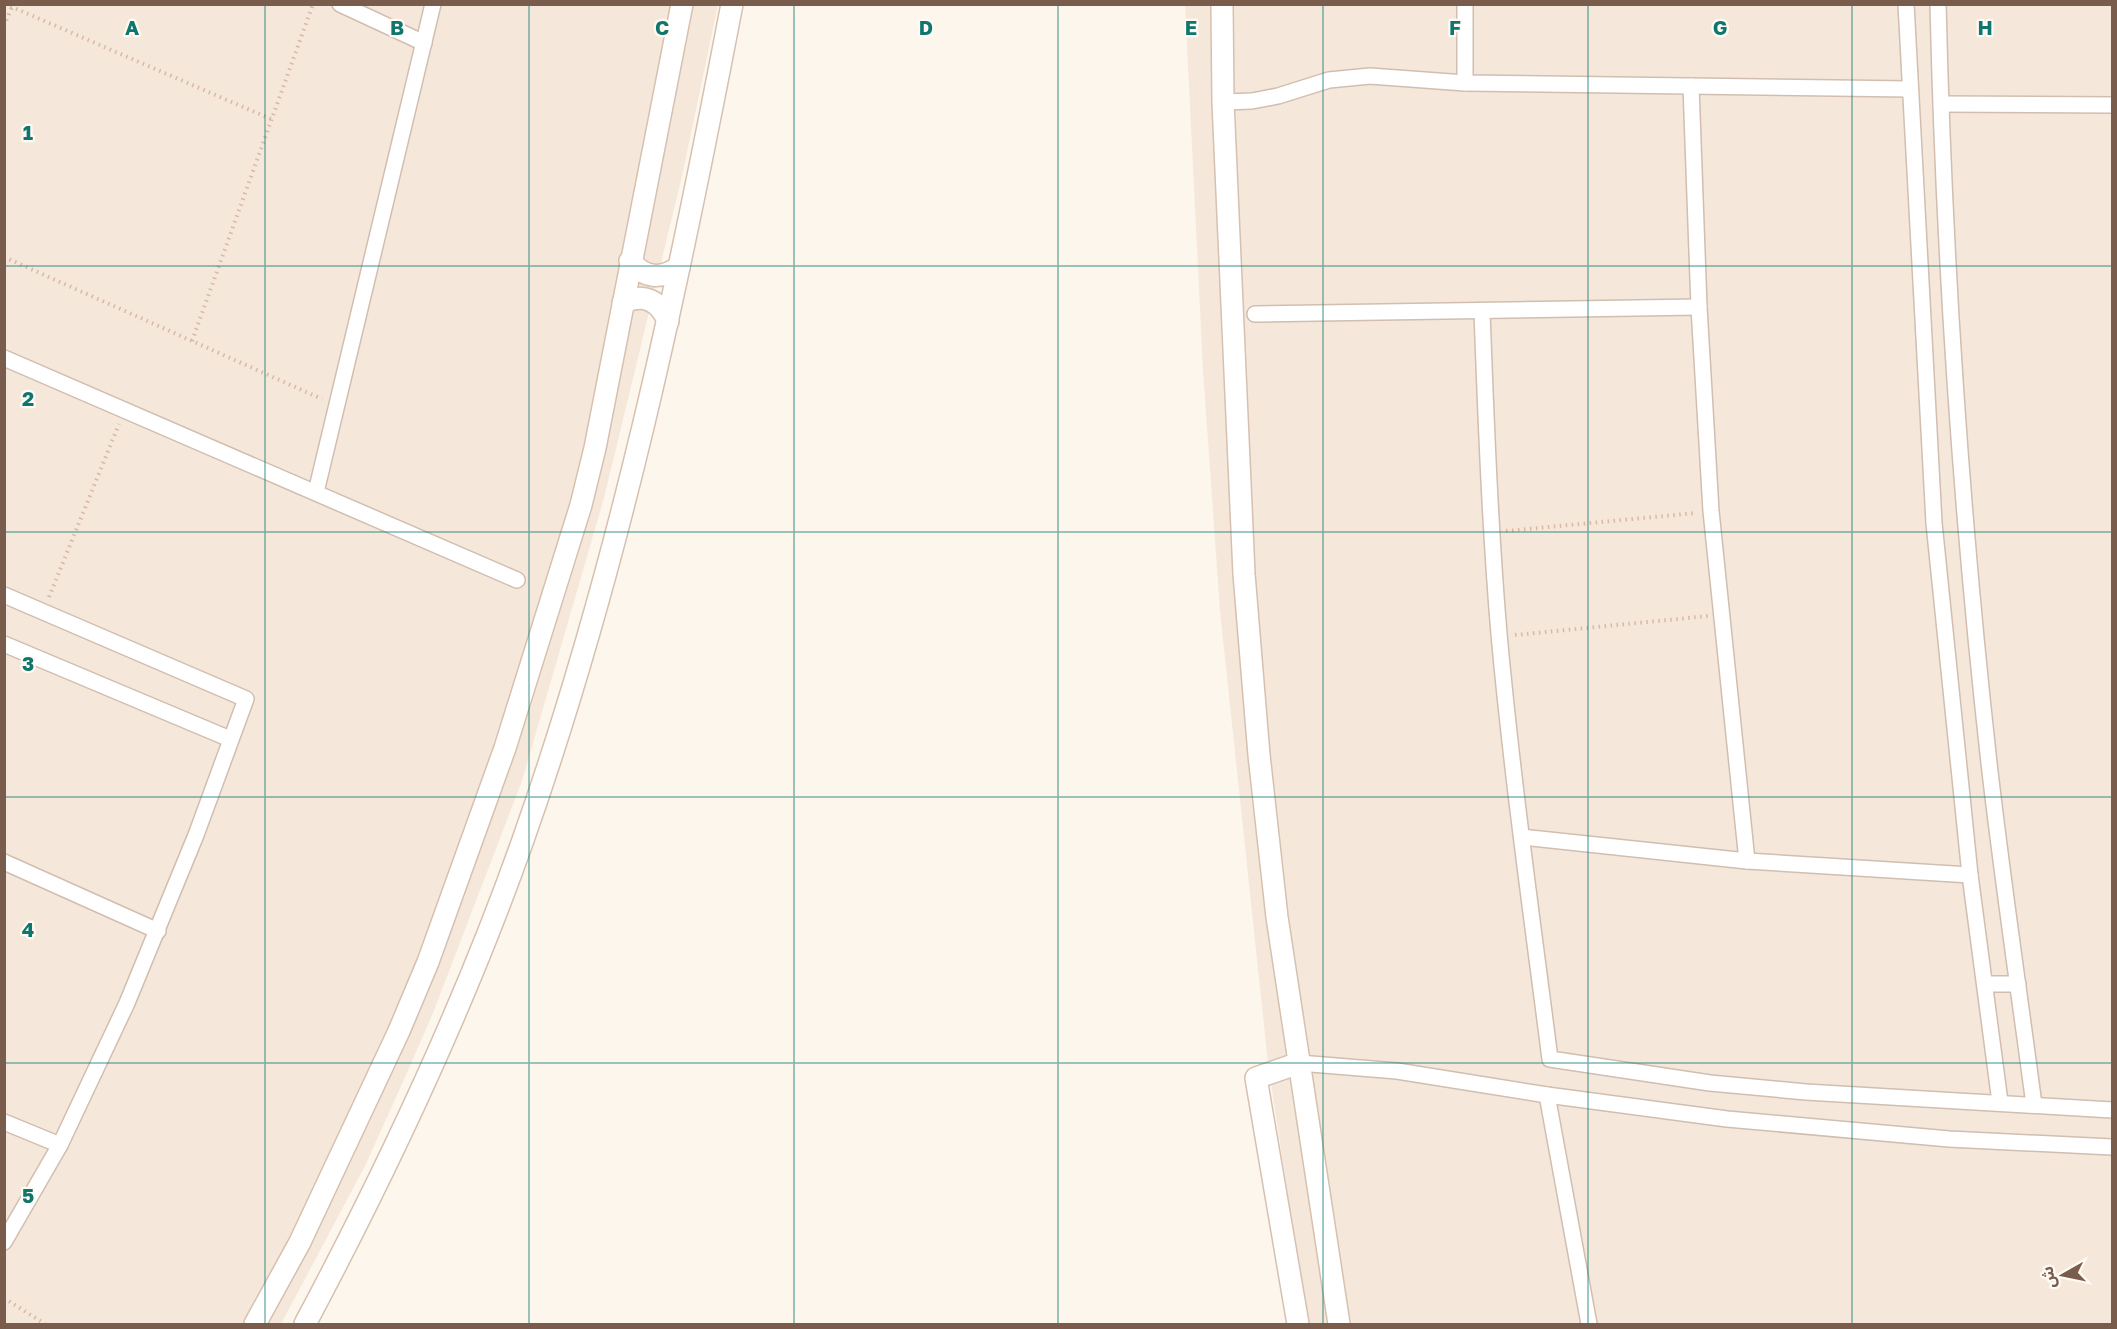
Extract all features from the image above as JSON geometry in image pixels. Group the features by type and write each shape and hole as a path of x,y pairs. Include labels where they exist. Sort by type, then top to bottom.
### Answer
{"street":[{"path":"340,4 424,43"},
{"path":"316,492 434,4"},
{"path":"255,1324 300,1242 399,1031 428,962 477,827 581,505 595,448 682,4"},
{"path":"305,1324 346,1247 436,1056 467,987 522,842 580,658 645,430 696,194 732,4"},
{"path":"1222,4 1223,102 1244,574 1266,813 1299,1063 1339,1324"},
{"path":"1465,4 1465,83"},
{"path":"1906,4 1934,523 1970,876 2001,1102"},
{"path":"1938,4 1953,342 1971,583 1990,765 2034,1105"},
{"path":"1223,102 1252,101 1278,96 1310,85 1349,77 1465,83 1910,89"},
{"path":"1691,86 1699,307 1711,511 1747,861"},
{"path":"1941,104 2112,105"},
{"path":"630,261 644,274 653,276 663,276 679,267"},
{"path":"622,303 638,298 654,301 668,321"},
{"path":"1255,314 1699,307"},
{"path":"1482,312 1491,533 1500,636 1550,1059 1710,1083 1806,1092 2112,1110"},
{"path":"4,358 517,580"},
{"path":"4,595 246,699 158,931 60,1145 4,1242"},
{"path":"4,644 230,739"},
{"path":"1522,837 1747,861 1970,876"},
{"path":"4,862 158,931"},
{"path":"1985,984 2018,984"},
{"path":"1298,1324 1256,1078 1299,1063 1397,1071 1547,1095 1837,1130 1949,1139 2112,1147"},
{"path":"1547,1095 1589,1324"},
{"path":"4,1122 60,1145"}],"path":[{"path":"5,4 271,119"},
{"path":"192,341 313,4"},
{"path":"4,26 12,8"},
{"path":"4,257 336,405"},
{"path":"43,612 125,410"},
{"path":"1491,533 1711,511"},
{"path":"1500,636 1720,615"},
{"path":"4,1298 45,1324"}],"shaded area":[{"path":"5,5 718,5 682,176 604,498 522,781 433,1013 406,1075 365,1166 281,1324 5,1324"},
{"path":"1185,5 2112,5 2112,1324 1307,1324 1268,1063 1220,611 1203,370"}]}
